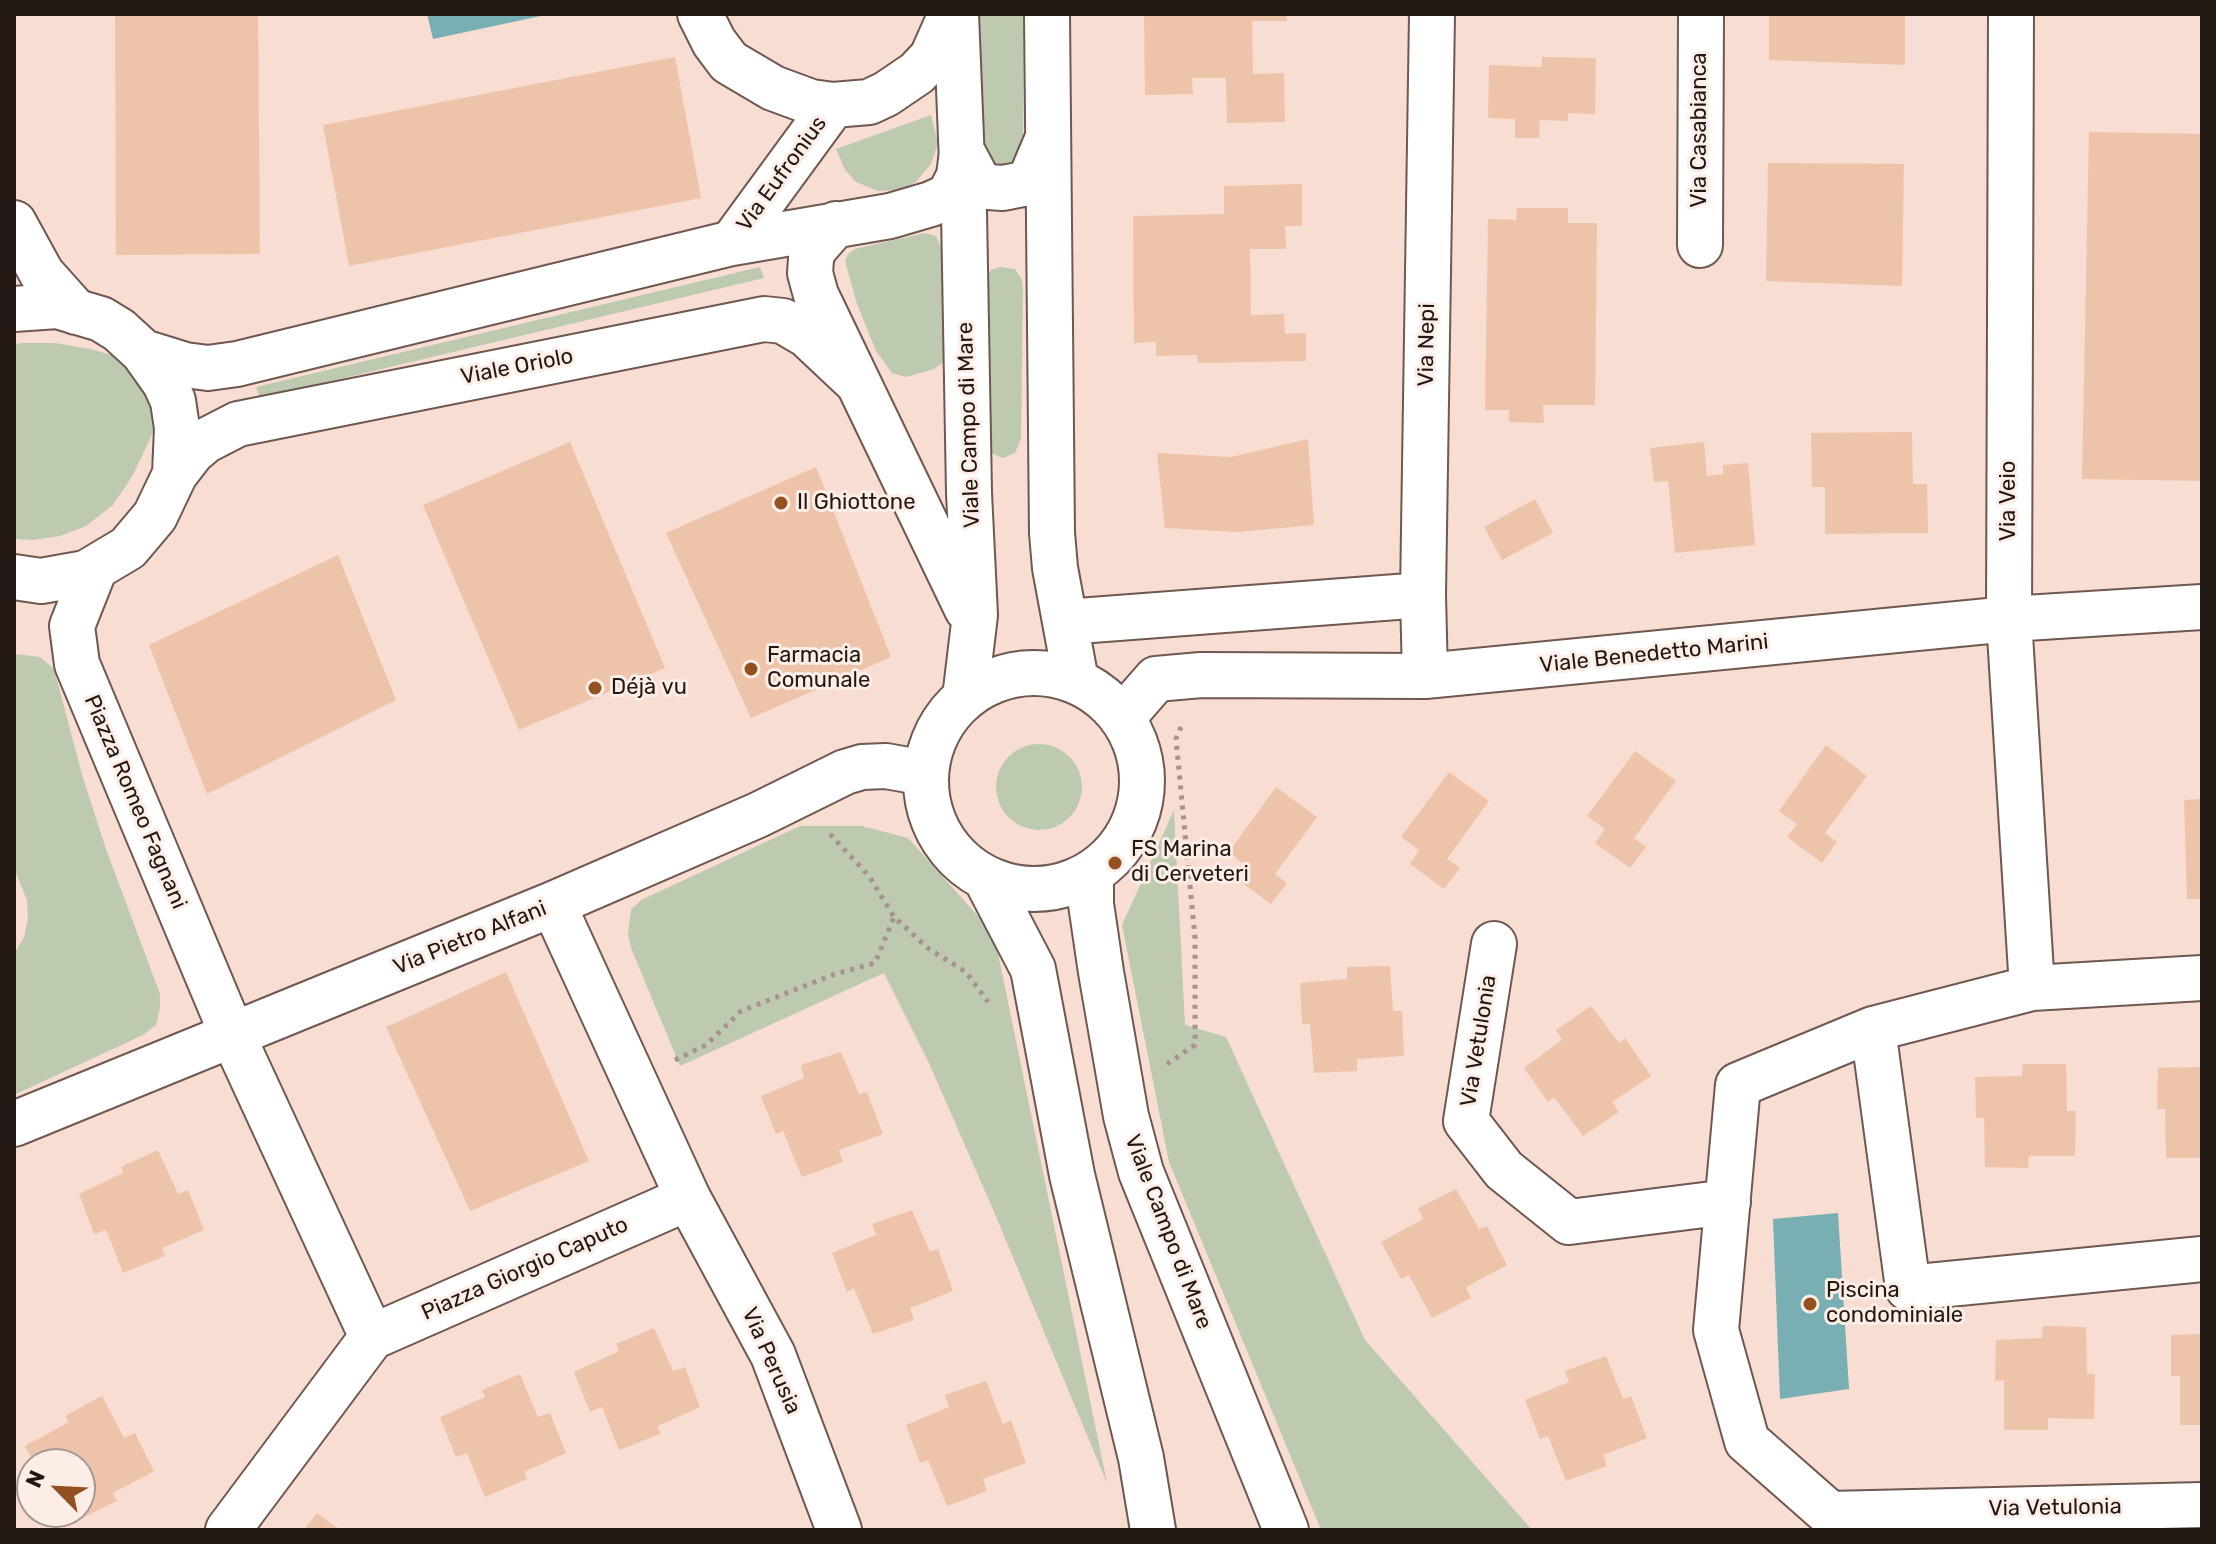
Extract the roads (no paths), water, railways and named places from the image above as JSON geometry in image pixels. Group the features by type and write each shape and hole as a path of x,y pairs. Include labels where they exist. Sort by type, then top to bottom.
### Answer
{"street":[{"path":"700,14 714,42 729,62 773,88 811,102 833,105 869,102 917,73 932,57 954,14"},
{"name":"Viale Campo di Mare","path":"954,14 962,151 975,626 965,698"},
{"path":"1047,14 1052,533 1055,568 1076,681"},
{"name":"Via Nepi","path":"1425,676 1423,595 1432,14"},
{"name":"Via Casabianca","path":"1700,245 1701,14"},
{"name":"Via Veio","path":"2011,14 2009,619 2032,988"},
{"name":"Via Eufronius","path":"732,243 833,105"},
{"path":"962,151 978,181 989,187 1003,188 1030,180 1047,140"},
{"path":"143,352 185,365 208,368 237,364 732,243 890,216 949,196 959,176 962,151"},
{"path":"14,223 42,274 76,312"},
{"path":"836,224 814,249 810,273 816,295 975,626"},
{"path":"14,309 57,306 110,325 143,352 165,383 173,401 177,428 175,474 155,516 128,548 86,573 41,581 14,577"},
{"name":"Viale Oriolo","path":"175,474 205,441 238,424 764,319 783,321 807,335 857,382"},
{"name":"Piazza Romeo Fagnani","path":"95,568 72,626 77,664 232,1034"},
{"path":"1065,622 1423,595"},
{"name":"Viale Benedetto Marini","path":"1122,718 1156,679 1201,675 1425,676 2009,619 2202,607"},
{"path":"1048,673 1076,681 1102,696 1122,718 1138,750 1142,785 1135,819 1117,850 1091,873 1057,887 1021,889 986,879 960,860 940,835 928,806 925,773 932,745 945,719 965,698 990,682 1018,674 1048,673"},
{"name":"Via Pietro Alfani","path":"14,1124 553,904 758,815 845,772 862,767 886,766 925,773"},
{"name":"Viale Campo di Mare","path":"1091,873 1091,904 1119,1075 1141,1172 1286,1530"},
{"path":"986,879 1033,969 1072,1175 1141,1458 1153,1530"},
{"path":"553,904 688,1198"},
{"name":"Via Vetulonia","path":"1494,944 1466,1121 1504,1170 1569,1222 1728,1202"},
{"name":"Via Vetulonia","path":"2202,978 2032,988 1873,1029 1738,1085 1716,1330 1747,1441 1830,1514 2202,1505"},
{"path":"1873,1029 1908,1288 2202,1259"},
{"path":"228,1530 372,1337 232,1034"},
{"path":"1055,1083 1141,1172"},
{"name":"Piazza Giorgio Caputo","path":"372,1337 688,1198"},
{"name":"Via Perusia","path":"688,1198 773,1355 839,1530"}],"water":[{"path":"427,14 550,14 433,39"},
{"name":"Piscina condominiale","path":"1838,1213 1849,1389 1780,1399 1773,1219"}],"place":[{"name":"Il Ghiottone","path":"781,503"},
{"name":"Farmacia Comunale","path":"751,669"},
{"name":"Déjà vu","path":"595,688"},
{"name":"FS Marina di Cerveteri","path":"1115,863"},
{"name":"Piscina condominiale","path":"1810,1304"}]}
